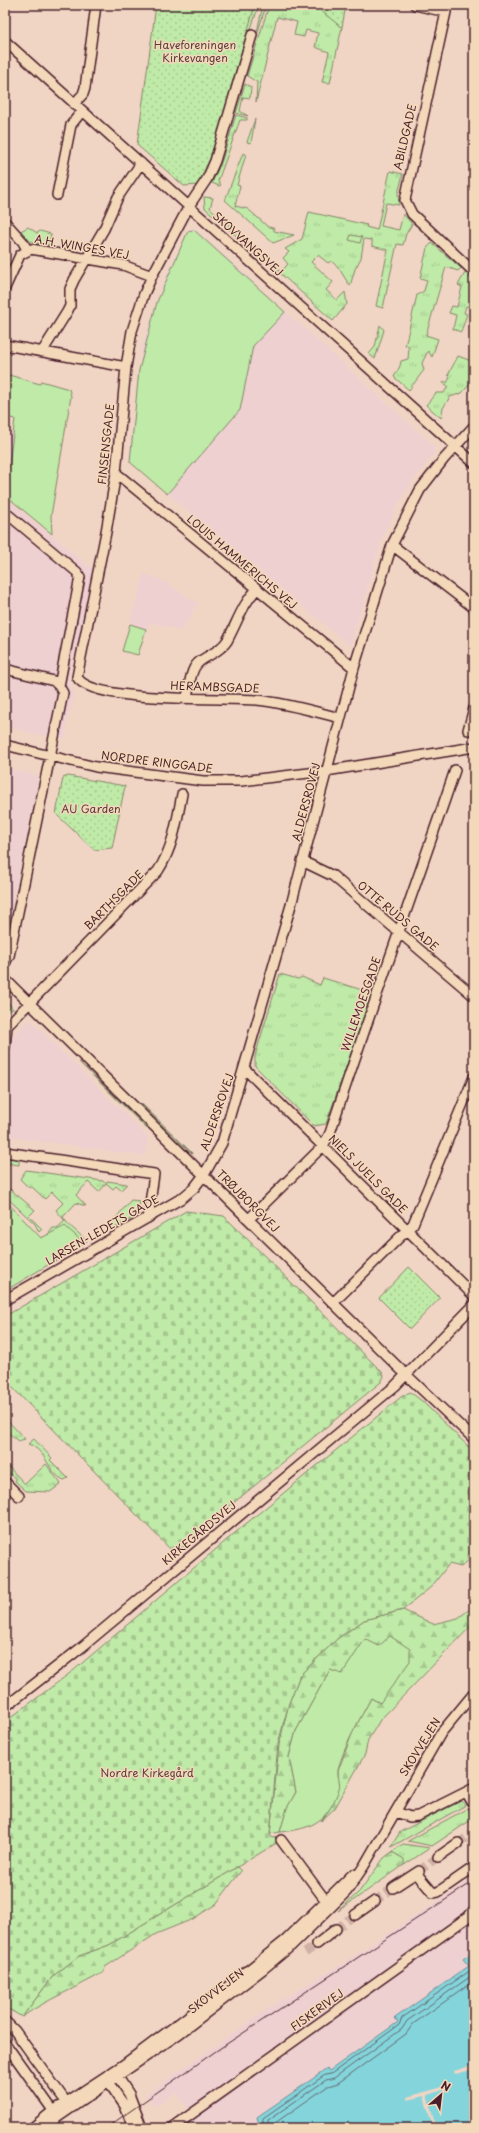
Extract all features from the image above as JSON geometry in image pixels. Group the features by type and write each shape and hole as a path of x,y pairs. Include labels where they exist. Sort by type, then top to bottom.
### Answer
{"street":[{"path":"74,104 83,94 85,88 96,5"},
{"name":"ABILDGADE","path":"414,5 446,12 405,200 412,214 474,272"},
{"path":"189,206 207,179 215,161 252,35"},
{"name":"SKOVVANGSVEJ","path":"5,42 474,463"},
{"path":"57,195 71,124 82,111"},
{"path":"42,352 70,306 70,290 104,229 118,197 141,163"},
{"name":"FINSENSGADE","path":"89,687 79,682 77,674 101,560 116,473 126,367 132,331 144,294 152,276 189,206"},
{"path":"5,222 23,242 27,250"},
{"name":"A.H. WINGES VEJ","path":"5,288 20,255 27,250 39,250 123,265 152,276"},
{"path":"5,345 126,367"},
{"name":"ALDERSROVEJ","path":"204,1175 222,1143 245,1069 354,668 392,545 420,490 474,426"},
{"name":"LOUIS HAMMERICHS VEJ","path":"116,473 256,590 354,668"},
{"path":"5,512 77,572 80,577 59,686"},
{"path":"392,545 474,608"},
{"path":"187,698 193,671 197,664 218,651 226,642 246,601 256,590"},
{"path":"5,669 54,681 63,693 9,956 5,963"},
{"name":"HERAMBSGADE","path":"89,687 142,697 256,700 288,705 340,718"},
{"path":"468,730 474,708"},
{"name":"NORDRE RINGGADE","path":"5,744 96,767 203,781 240,781 326,771 474,747"},
{"name":"WILLEMOESGADE","path":"249,1219 323,1146 330,1133 375,997 400,932 455,770"},
{"name":"BARTHSGADE","path":"5,1046 7,1026 158,871 175,834 182,794"},
{"name":"OTTE RUDS GADE","path":"302,861 334,876 474,996"},
{"name":"TRØJBORGVEJ","path":"5,979 407,1375 474,1439"},
{"name":"NIELS JUELS GADE","path":"245,1069 474,1296"},
{"path":"334,1302 397,1239 408,1231 418,1215 474,1077"},
{"path":"5,1152 154,1174 148,1218"},
{"name":"LARSEN-LEDETS GADE","path":"5,1300 188,1194 204,1175"},
{"name":"KIRKEGÅRDSVEJ","path":"5,1707 82,1647 407,1375 474,1305"},
{"path":"5,1482 19,1496"},
{"name":"SKOVVEJEN","path":"55,2114 116,2074 226,1988 329,1904 368,1860 428,1752 449,1723 474,1693"},
{"path":"396,1812 410,1817 418,1816 471,1796"},
{"path":"281,1840 329,1904"},
{"path":"438,1857 458,1843"},
{"path":"393,1888 418,1872 432,1893 438,1892 474,1867"},
{"path":"355,1915 375,1901"},
{"name":"FISKERIVEJ","path":"172,2128 468,1917 474,1910"},
{"path":"317,1944 336,1930"},
{"path":"5,2022 15,2031 69,2105"},
{"path":"5,2042 55,2114"},
{"path":"116,2074 133,2100 142,2128"},
{"path":"107,2080 125,2108 133,2128"},
{"path":"32,2128 55,2114"},
{"path":"42,2128 55,2114"}],"shaded area":[{"path":"190,227 193,227 435,447 434,453 414,479 398,505 383,536 350,646 128,461 142,345 163,281"},
{"path":"5,431 14,432 5,493"},
{"path":"5,497 95,571 68,681 74,694 66,727 67,738 36,735 5,726"},
{"path":"144,573 167,583 197,603 188,622 186,622 181,631 150,622 147,629 130,623"},
{"path":"5,768 39,776 5,941"},
{"path":"30,1020 148,1137 145,1156 5,1136 5,1097 9,1040"},
{"path":"474,1877 474,1951 463,1959 469,1966 396,2018 398,2021 328,2071 326,2069 257,2117 260,2128 180,2128 195,2118 176,2092 154,2107 145,2095 273,2005 348,1960"}],"green space":[{"name":"Haveforeningen Kirkevangen","path":"156,5 255,5 211,157 198,185 184,186 137,145"},
{"path":"255,5 259,5 235,75 237,59"},
{"path":"263,5 266,5 253,49"},
{"path":"269,5 314,5 342,27 330,83 322,82 329,52 315,47 318,33 306,30 304,37 294,35 297,22 277,17 256,102 257,82 247,76"},
{"path":"314,5 346,5 342,27 341,27"},
{"path":"245,84 251,87 250,98 243,97 240,111 248,116 236,113"},
{"path":"236,115 247,118 247,120 240,120 218,181 221,185 219,186 212,183 222,160"},
{"path":"255,119 251,143 247,142"},
{"path":"243,153 246,154 237,185 240,186 235,206 248,209 268,227 274,228 274,231 294,235 273,243 225,200"},
{"path":"390,171 403,174 398,194 399,205 386,203 381,226 399,230 403,214 412,224 406,234 403,245 397,244 383,308 376,306 388,250 372,246 372,240 364,239 361,258 355,269 350,286 338,267 331,261 328,263 318,255 311,262 333,282 326,290 337,300 345,292 347,304 333,321 271,265 272,264 281,272 288,264 283,258 289,252 285,249 302,239 309,212 367,225 366,227 377,230"},
{"path":"204,197 213,198 210,208 264,257 262,259 205,208"},
{"path":"28,227 37,233 40,231 51,234 49,245 32,242 19,232"},
{"path":"194,230 285,312 253,346 240,410 167,494 130,462 139,370 157,302 188,231"},
{"path":"351,235 362,237 360,243 349,240"},
{"path":"432,243 461,268 458,271 446,267 426,335 438,339 432,357 428,351 422,363 424,370 409,390 394,377 401,361 408,359 409,347 405,346 417,295 424,291 427,280 420,278 427,248"},
{"path":"465,273 474,281 474,291 472,290 470,307 466,306 464,313 467,314 461,332 453,329 456,315 449,313 452,306 457,307 462,287 458,285"},
{"path":"380,325 384,330 375,359 369,354 375,347"},
{"path":"458,356 474,362 474,369 469,385 462,393 450,397 443,408 441,418 426,405 436,393 444,393 448,386 443,383 444,381 447,383 450,377 448,375"},
{"path":"9,375 40,384 41,381 69,389 71,396 51,516 52,534 5,495 15,419 5,417 5,377 8,378"},
{"path":"130,624 146,629 138,655 122,651"},
{"name":"AU Garden","path":"68,776 125,786 112,848 94,850 56,814 63,778"},
{"path":"280,974 298,979 302,977 320,985 323,978 372,993 326,1124 314,1126 255,1066 255,1056"},
{"path":"5,999 13,1009 5,1012"},
{"path":"79,1062 148,1128 147,1129"},
{"path":"142,1105 192,1153 192,1154"},
{"path":"5,1157 19,1159 19,1165 5,1163"},
{"path":"26,1170 103,1181 106,1184 99,1192 88,1182 76,1195 86,1206 76,1203 63,1217 68,1224 87,1241 49,1264 45,1238 53,1228 57,1228 65,1221 56,1210 63,1203 52,1192 45,1199 32,1187 29,1188 20,1179"},
{"path":"107,1181 127,1184 121,1190 116,1186 113,1189 106,1183"},
{"path":"10,1189 35,1210 29,1216 42,1229 39,1232 35,1224 5,1196"},
{"path":"5,1200 41,1238 65,1226 84,1243 5,1291"},
{"path":"131,1200 140,1201 138,1215 111,1230 108,1227"},
{"path":"186,1211 224,1216 382,1372 384,1376 381,1382 226,1509 175,1554 5,1380 5,1336 7,1315"},
{"path":"409,1267 440,1298 410,1329 379,1298"},
{"name":"Nordre Kirkegård","path":"410,1392 422,1401 474,1452 474,1532 470,1536 474,1540 474,1555 461,1567 449,1564 432,1586 403,1610 364,1620 337,1639 300,1675 289,1703 278,1744 270,1834 272,1838 278,1837 280,1841 109,1945 79,1956 53,1976 22,2017 5,2007 5,1722 74,1670 242,1527 401,1397"},
{"path":"6,1419 25,1439 18,1441 5,1430"},
{"path":"34,1439 52,1458 50,1460 68,1478 64,1480 58,1477 40,1452 35,1447 28,1444"},
{"path":"5,1463 25,1484 46,1464 61,1484 50,1492 26,1491 15,1481 16,1479 5,1470"},
{"path":"474,1606 474,1623 380,1720 368,1740 365,1754 335,1808 321,1821 329,1810 339,1787 338,1771 353,1731 371,1698 380,1703 379,1646 342,1676 330,1670 296,1731 289,1757 296,1792 287,1809 280,1832 270,1834 279,1745 289,1703 300,1675 337,1639 364,1620 403,1610 433,1624 458,1618"},
{"path":"390,1636 410,1649 410,1661 380,1703 371,1698 340,1761 338,1770 340,1784 339,1789 330,1809 324,1816 310,1826 292,1831 280,1832 287,1808 296,1792 289,1757 296,1731 330,1670 342,1674 365,1639 379,1646"},
{"path":"461,1801 466,1805 391,1847 400,1832"},
{"path":"468,1808 474,1818 432,1846 408,1841"},
{"path":"403,1844 430,1848 404,1865 403,1859 392,1852"},
{"path":"392,1852 404,1859 404,1865 338,1911 359,1892 384,1858"},
{"path":"237,1867 241,1871 216,1904 193,1919 156,1934 105,1967 104,1972 22,2017 53,1976 79,1956 109,1945"}],"water":[{"path":"474,1951 474,2125 462,2128 260,2128 257,2117 327,2069 329,2071 398,2022 395,2018 469,1966 463,1959"}],"pier":[{"path":"474,2065 474,2080 471,2070 455,2074 454,2071"},
{"path":"443,2087 443,2090 427,2095 436,2128 433,2128 424,2096 408,2100 407,2097"}],"tunnel":[{"path":"458,1843 474,1833"},
{"path":"419,1871 438,1857"},
{"path":"375,1901 393,1888"},
{"path":"336,1929 355,1915"},
{"path":"305,1953 317,1944"}],"tram line":[{"path":"106,2128 216,2051 474,1881"}]}
